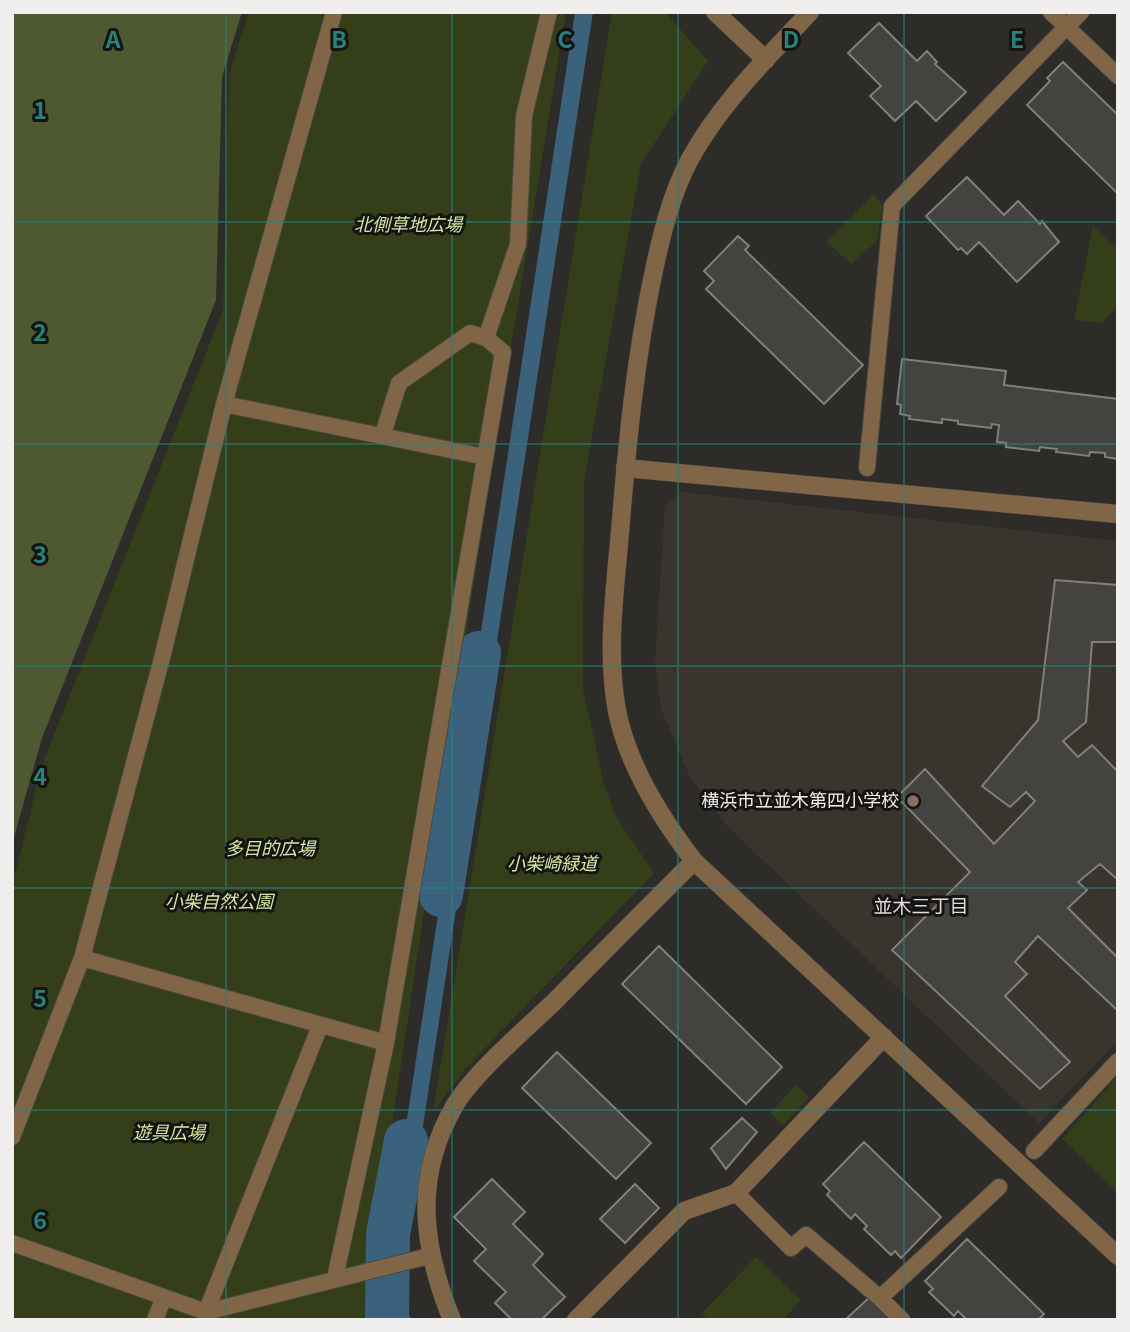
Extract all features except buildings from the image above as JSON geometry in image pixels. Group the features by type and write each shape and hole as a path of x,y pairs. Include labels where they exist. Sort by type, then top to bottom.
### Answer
{"street":[{"path":"12,1137 82,958 162,658 224,404 334,12"},
{"path":"486,338 518,244 524,116 549,12"},
{"path":"715,12 766,60"},
{"path":"810,12 715,121 689,160 663,230 643,325 625,468 611,636 618,714 641,777 663,822 694,861 1118,1256"},
{"path":"1051,12 1118,76"},
{"path":"867,468 892,206 1081,12"},
{"path":"335,1278 386,1043 503,352 486,338 470,333 400,383 383,434"},
{"path":"224,404 383,434 485,457"},
{"path":"625,468 1118,514"},
{"path":"452,1320 421,1258 426,1188 435,1150 456,1104 495,1060 694,861"},
{"path":"82,958 386,1043"},
{"path":"206,1312 320,1026"},
{"path":"576,1320 684,1211 736,1193 884,1037"},
{"path":"1034,1151 1118,1061"},
{"path":"880,1298 999,1187"},
{"path":"736,1193 791,1248 806,1235 902,1320"},
{"path":"12,1243 206,1312 421,1258"},
{"path":"155,1320 164,1297"}],"shaded area":[{"name":"横浜市立並木第四小学校","path":"681,492 1118,541 1118,1041 1039,1123 727,826 689,775 661,709 655,662 665,506"}],"green space":[{"path":"12,12 242,12 222,77 216,300 42,738 12,844"},
{"name":"小柴自然公園","path":"249,12 566,12 490,476 368,1283 366,1320 12,1320 12,886 42,765 223,310 229,74"},
{"name":"小柴崎緑道","path":"612,12 665,12 708,61 641,164 584,481 583,689 604,783 616,817 654,873 467,1067 433,1112"},
{"path":"874,194 883,206 876,242 851,264 827,242"},
{"path":"1093,226 1118,249 1118,306 1102,323 1074,320"},
{"path":"1118,1076 1118,1193 1062,1139"},
{"path":"796,1085 809,1097 783,1125 770,1113"},
{"path":"756,1257 801,1300 783,1320 708,1320 702,1313"}],"water":[{"path":"575,12 593,12 405,1244 400,1301 412,1320 384,1320 388,1244"}],"waterway":[{"path":"441,895 479,653"},
{"path":"387,1320 388,1234 406,1141"}],"place":[{"name":"横浜市立並木第四小学校","path":"913,801"}],"district":[{"name":"並木三丁目","path":"921,906"}],"park label":[{"name":"北側草地広場","path":"408,225"},
{"name":"多目的広場","path":"270,849"},
{"name":"遊具広場","path":"169,1133"}]}
